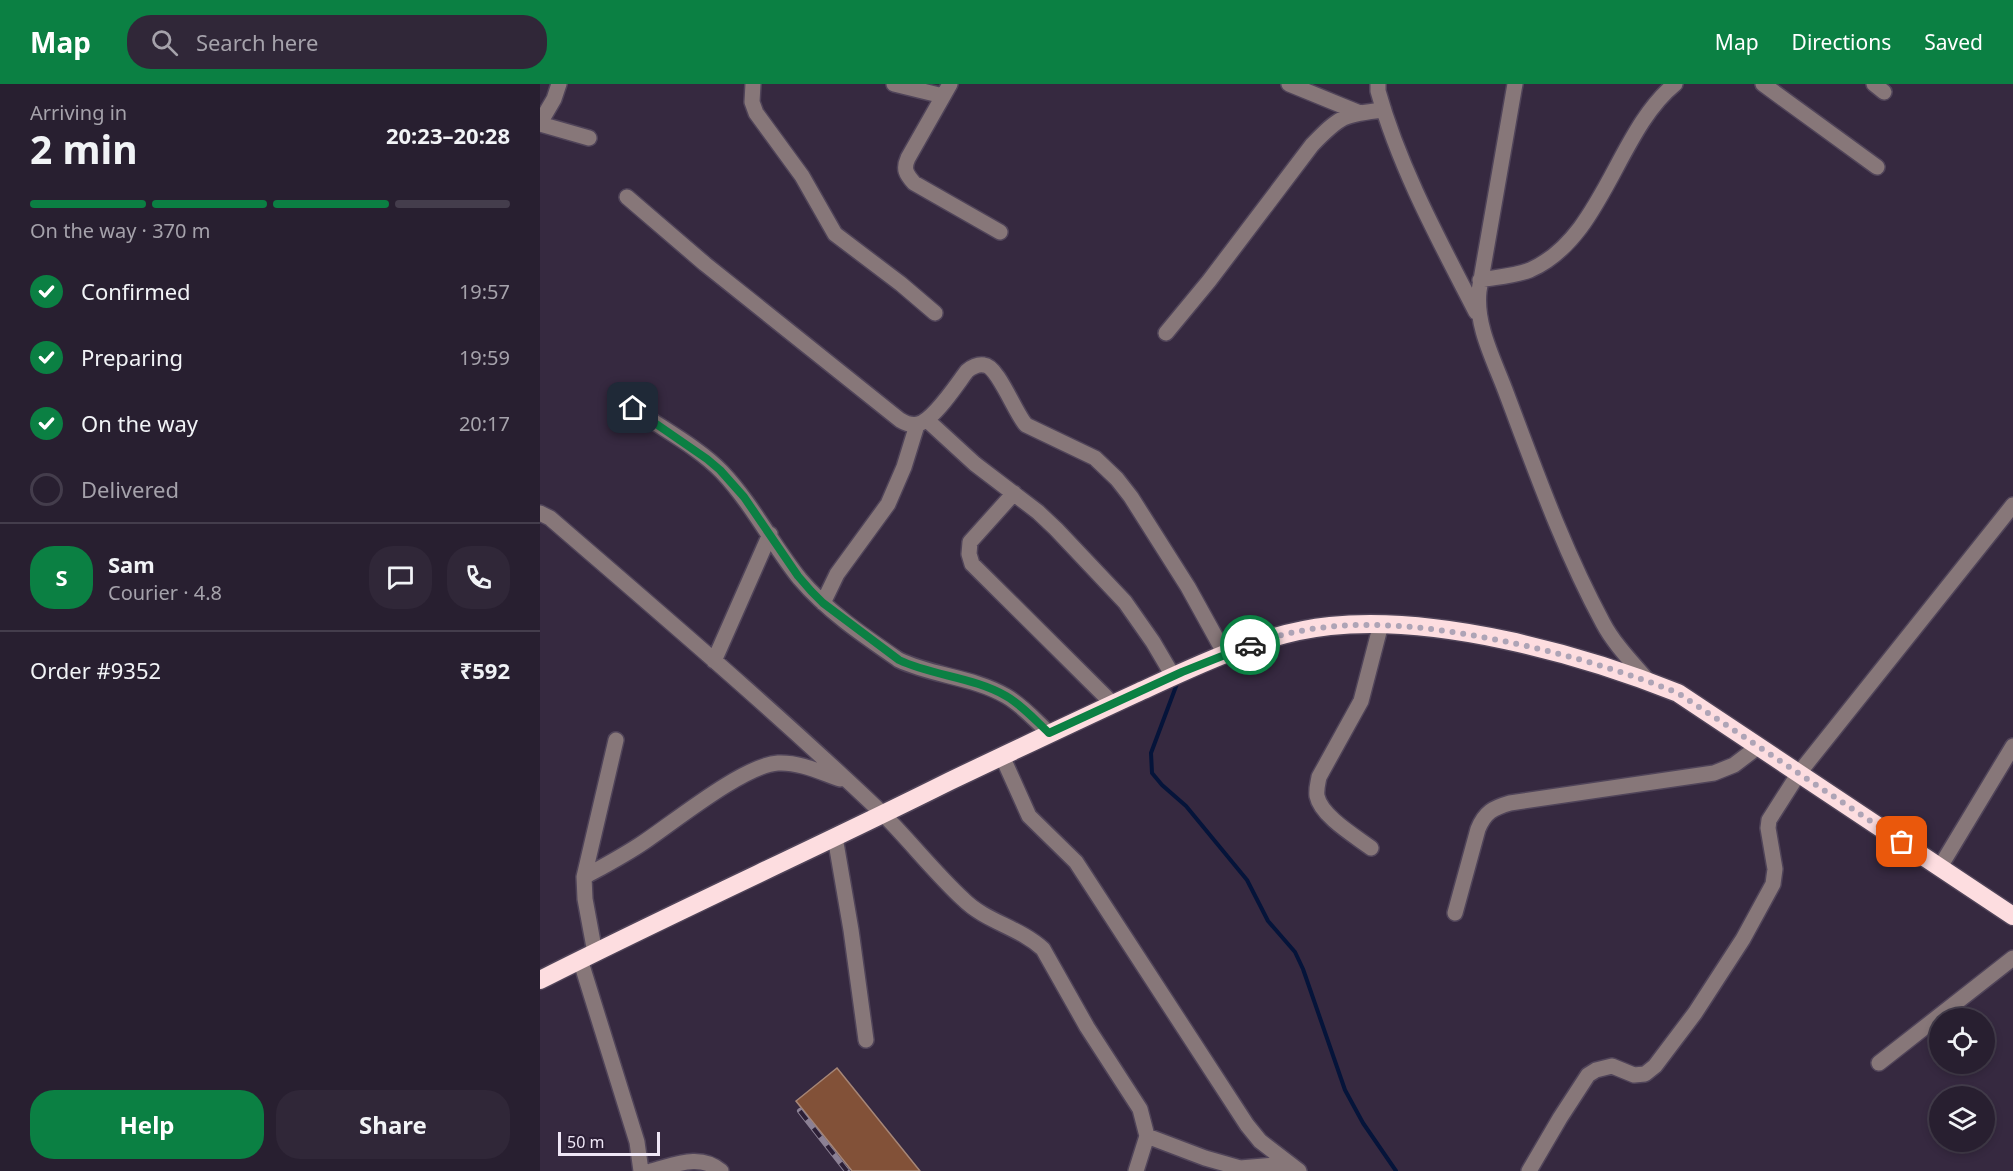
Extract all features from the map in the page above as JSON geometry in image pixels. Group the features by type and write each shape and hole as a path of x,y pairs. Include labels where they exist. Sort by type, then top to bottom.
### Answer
{"highway":[{"path":"540,980 1049,733 1173,676 1262,640 1328,627 1381,624 1436,629 1531,647 1648,681 1678,693 2013,916"}],"street":[{"path":"559,84 554,99 540,124 590,138"},
{"path":"753,84 752,102 756,113 802,176 835,234 935,313"},
{"path":"894,84 947,90 908,158 905,165 906,174 914,183 1000,232"},
{"path":"1289,84 1360,113"},
{"path":"1378,84 1392,137 1429,220 1478,316 1524,442 1569,550 1604,625 1622,651 1648,681"},
{"path":"1478,316 1480,280 1515,84"},
{"path":"1480,280 1527,272 1539,266 1563,246 1587,217 1651,106 1675,84"},
{"path":"1763,84 1877,167"},
{"path":"1166,333 1209,281 1312,145 1330,126 1343,117 1384,110"},
{"path":"627,197 705,264 900,420 908,424 922,422 1038,512 1125,602 1173,676"},
{"path":"823,603 837,574 888,504 922,422 967,371 984,364 991,367 996,374 1019,418 1026,425 1095,458 1117,479 1131,497 1188,587 1225,654"},
{"path":"633,408 720,470 744,497 798,576 823,603 899,660 912,666 973,682 1007,696 1049,733"},
{"path":"1014,493 970,542 969,554 972,564 1113,704"},
{"path":"1529,1171 1588,1075 1596,1070 1612,1066 1634,1075 1645,1074 1655,1066 1695,1013 1743,939 1773,884 1775,869 1767,828 1769,820 1799,773 2013,505"},
{"path":"540,513 550,518 714,661 883,814 976,912 1033,940 1043,950 1087,1027 1140,1109 1148,1136 1136,1171"},
{"path":"714,661 770,534"},
{"path":"1371,848 1324,810 1317,798 1317,788 1319,777 1361,701 1381,624"},
{"path":"616,740 584,877 588,956 637,1142 641,1171"},
{"path":"1455,913 1478,829 1483,816 1494,808 1510,802 1714,773 1734,765 1759,746"},
{"path":"1940,867 2013,746"},
{"path":"1002,756 1029,816 1076,862 1247,1125 1260,1141 1294,1167"},
{"path":"584,877 643,843 702,801 766,765 784,763 802,765 846,781"},
{"path":"836,837 866,1040"},
{"path":"1879,1063 2013,958"},
{"path":"1148,1136 1205,1158 1240,1168 1294,1167"},
{"path":"651,1171 692,1161 705,1161 721,1171"}],"building":[{"path":"837,1068 920,1171 852,1171 796,1101"}],"waterway":[{"path":"1178,681 1151,753 1152,773 1186,806 1247,880 1268,921 1295,952 1345,1090 1363,1123 1396,1171"}],"railway":[{"path":"800,1111 847,1171"}],"way so far":[{"path":"1250,645 1262,640 1328,627 1392,624 1484,637 1588,662 1678,693 1902,842"}],"route":[{"path":"633,408 720,470 744,497 798,576 823,603 899,660 912,666 973,682 1007,696 1049,733 1182,672 1250,645"}]}
